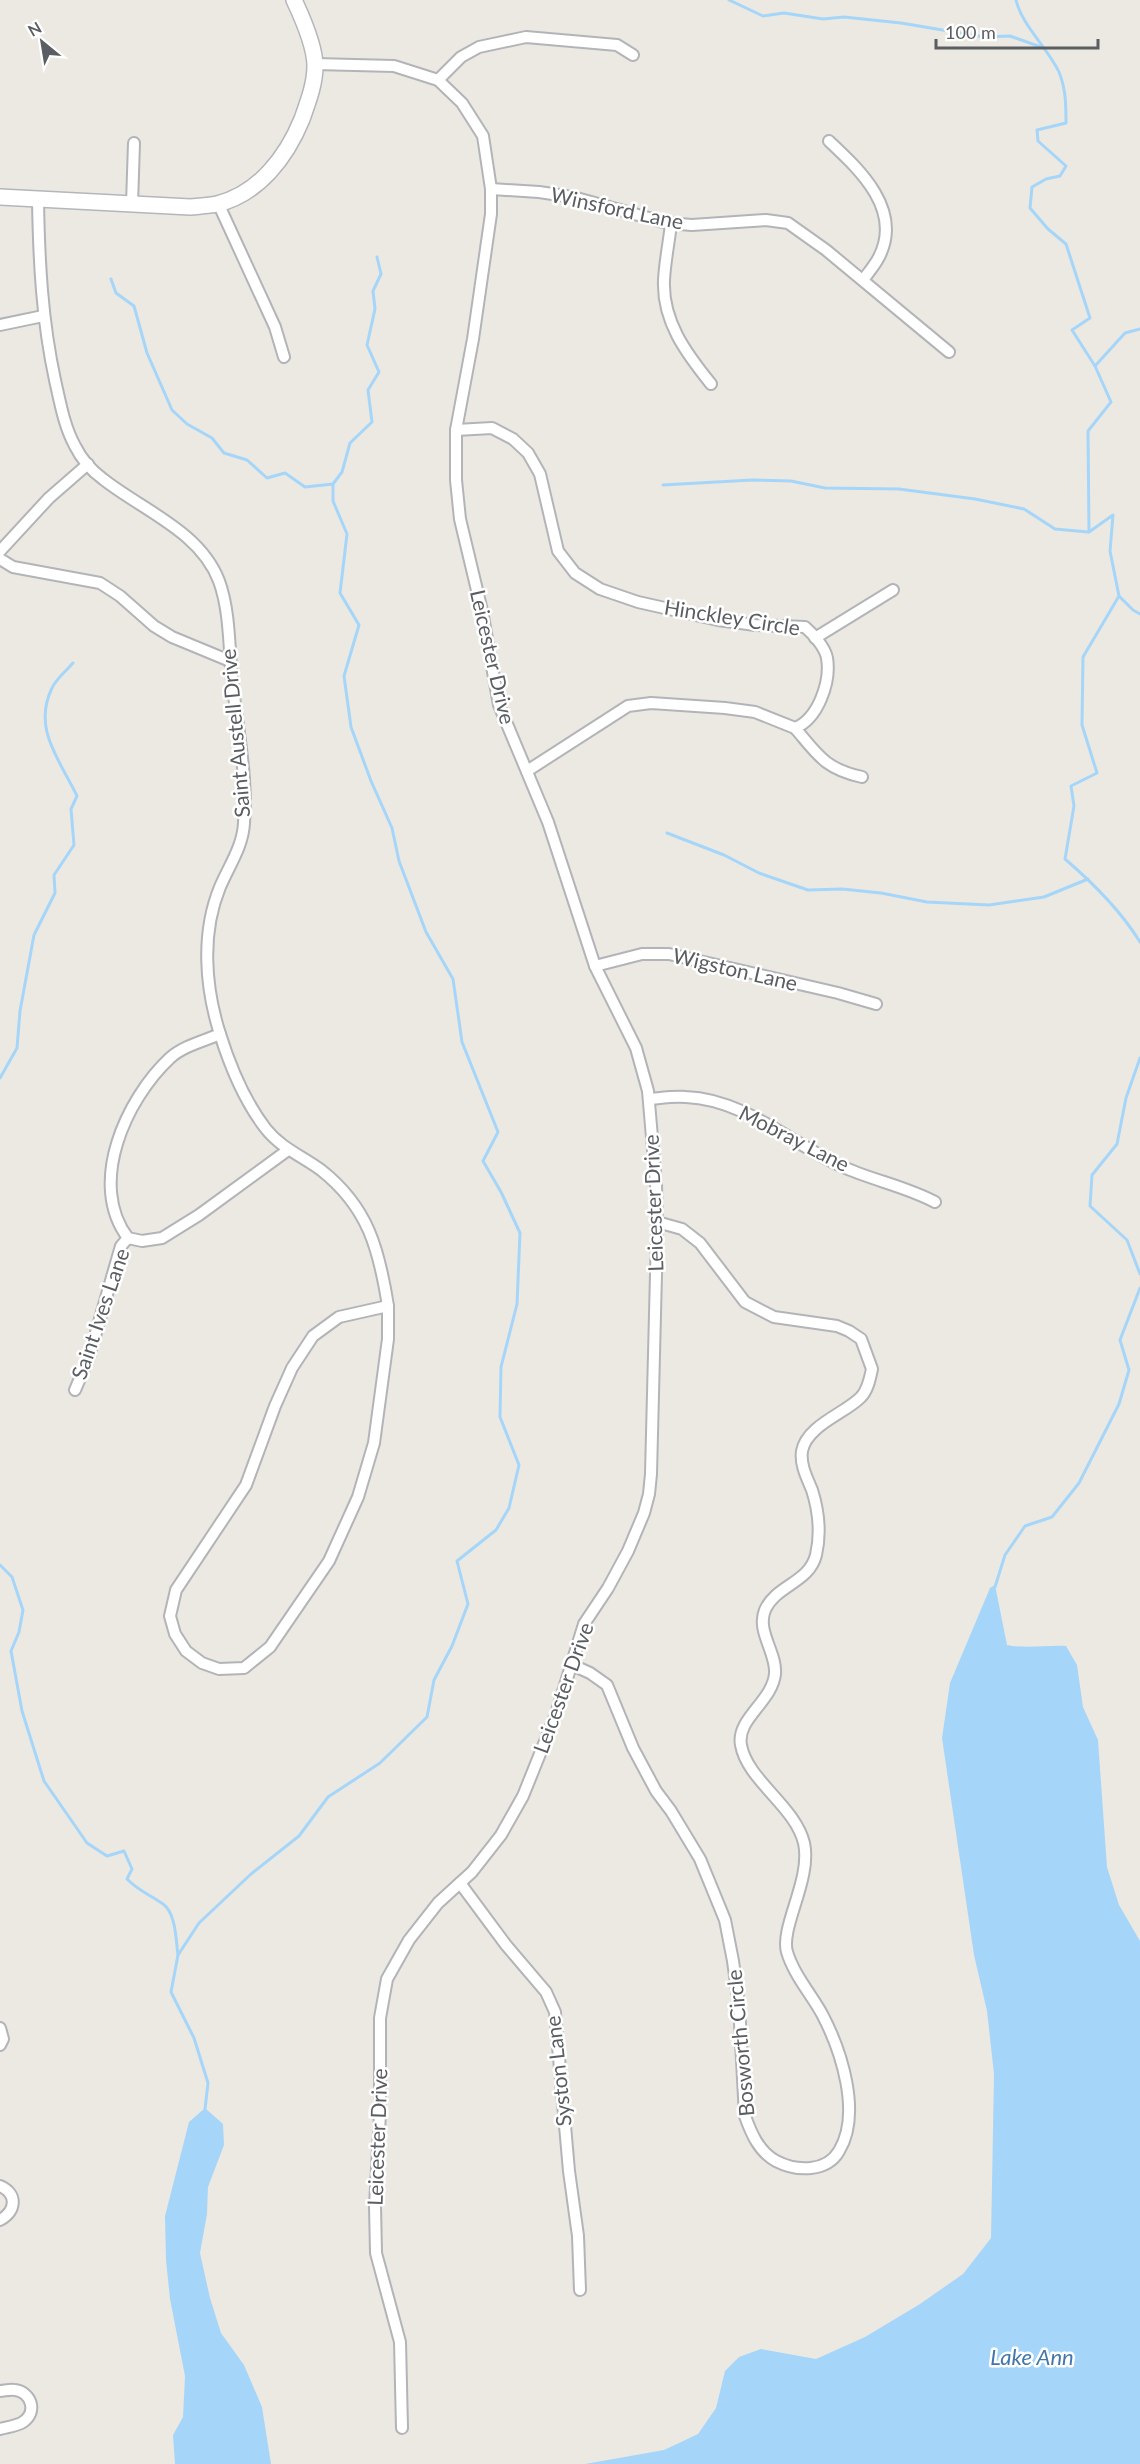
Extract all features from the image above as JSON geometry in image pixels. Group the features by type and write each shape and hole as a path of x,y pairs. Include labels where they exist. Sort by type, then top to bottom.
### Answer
{"main road":[{"path":"0,197 190,207 218,203 251,188 274,168 293,142 310,98 315,64 303,20 294,0"}],"street":[{"path":"438,80 461,57 479,46 526,37 617,45 633,55"},
{"name":"Leicester Drive","path":"315,64 394,66 438,80 462,103 483,136 491,189 486,254 456,430 456,480 460,519 482,611 499,705 556,845 595,966 636,1048 649,1099 657,1222 649,1494 628,1551 608,1588 584,1624 556,1714 523,1796 501,1836 460,1883 438,1903 409,1940 387,1979 381,2018 380,2113 375,2206 376,2253 400,2342 402,2427"},
{"path":"829,141 859,170 881,202 885,221 885,240 879,257 863,280"},
{"path":"132,204 134,143"},
{"name":"Winsford Lane","path":"491,189 573,197 671,224 692,225 766,220 788,223 817,243 949,352"},
{"name":"Saint Austell Drive","path":"38,200 43,316 62,413 75,446 100,477 182,534 205,555 219,581 226,614 243,789 244,825 235,858 220,887 210,918 207,955 208,991 220,1034 248,1101 267,1130 288,1150 320,1169 347,1194 362,1218 381,1262 388,1306 388,1339 374,1443 358,1497 329,1561 270,1647 244,1668 219,1669 202,1663 186,1652 175,1634 170,1616 176,1590 246,1485 275,1406 292,1368 313,1336 339,1317 388,1306"},
{"path":"218,203 275,327 284,357"},
{"path":"671,224 664,281 665,302 680,342 711,384"},
{"path":"0,325 43,316"},
{"name":"Hinckley Circle","path":"456,430 492,428 508,435 528,453 540,474 558,551 575,573 600,589 638,602 718,620 755,625 805,627 816,638 827,657 825,686 815,711 806,723 795,728"},
{"path":"0,551 49,498 88,464"},
{"path":"0,559 13,567 100,583 120,596 154,626 172,637 230,661"},
{"path":"816,638 893,591"},
{"path":"526,771 628,706 651,703 755,712 795,728 823,761 841,772 862,777"},
{"name":"Wigston Lane","path":"595,966 642,954 669,954 876,1004"},
{"path":"220,1034 172,1056 132,1107 122,1129 113,1162 111,1195 114,1215 128,1238 142,1242 162,1238 199,1215 288,1150"},
{"name":"Mobray Lane","path":"649,1099 686,1097 729,1106 843,1167 914,1191 935,1202"},
{"name":"Bosworth Circle","path":"570,1664 590,1673 607,1685 633,1748 656,1791 700,1859 725,1920 739,2005 745,2116 749,2130 756,2142 777,2162 806,2169 821,2166 834,2159 842,2146 847,2130 849,2093 839,2054 822,2015 800,1980 786,1946 806,1866 804,1842 792,1817 747,1762 741,1746 741,1732 771,1689 775,1674 774,1659 763,1624 764,1611 779,1593 800,1580 810,1569 816,1557 820,1525 811,1489 804,1473 802,1450 812,1434 834,1415 861,1397 872,1369 861,1340 849,1331 837,1326 774,1317 745,1302 700,1243 682,1229 657,1222"},
{"name":"Saint Ives Lane","path":"75,1390 92,1348 121,1246 128,1238"},
{"name":"Syston Lane","path":"460,1883 506,1945 546,1992 555,2012 569,2171 578,2236 580,2290"},
{"path":"0,2028 3,2039 0,2044"},
{"path":"0,2186 8,2190 14,2207 9,2215 0,2220"},
{"path":"0,2391 16,2390 26,2395 32,2404 31,2414 23,2422 0,2429"}],"water":[{"name":"Lake Ann","path":"995,1585 1007,1645 1066,1646 1077,1665 1083,1707 1098,1740 1107,1867 1119,1905 1140,1941 1140,2464 585,2464 664,2450 698,2434 716,2408 725,2371 739,2357 761,2349 816,2359 865,2337 920,2304 963,2274 991,2238 994,2074 987,2011 974,1955 942,1738 950,1683 990,1588"},
{"path":"205,2108 223,2124 224,2145 208,2187 207,2214 200,2253 221,2333 244,2365 262,2407 271,2464 175,2464 173,2435 183,2417 185,2376 170,2299 165,2216 189,2122"}],"waterway":[{"path":"729,0 763,16 784,13 823,19 844,17 901,23 984,37 1010,36 1041,47"},
{"path":"1016,0 1029,28 1059,72 1066,104 1066,123 1037,130 1038,141 1066,166 1060,176 1046,179 1032,187 1030,208 1048,229 1066,244 1090,318 1072,330 1095,366 1111,402 1088,431 1089,532 1113,515 1110,551 1119,596 1083,657 1082,725 1097,773 1071,786 1074,806 1065,859 1106,898 1140,942"},
{"path":"205,2109 208,2083 194,2038 171,1992 178,1955 199,1923 251,1874 299,1836 328,1797 380,1763 427,1717 434,1680 452,1646 468,1604 457,1561 496,1530 509,1508 519,1465 500,1417 501,1367 517,1304 520,1233 501,1192 483,1161 498,1132 462,1042 453,979 426,932 399,861 392,828 351,727 344,676 359,625 340,593 347,534 333,501 333,484 342,472 350,443 372,422 368,390 379,372 367,345 375,309 373,291 381,274 377,257"},
{"path":"111,279 116,293 134,306 147,353 172,410 187,424 212,438 224,453 247,460 267,478 285,473 305,487 333,484"},
{"path":"1095,366 1125,333 1140,329"},
{"path":"663,485 752,480 791,481 825,488 899,489 975,499 1024,509 1055,529 1088,532"},
{"path":"1119,596 1140,614"},
{"path":"0,1078 17,1048 20,1011 34,935 55,893 54,875 74,845 71,809 77,796 56,757 45,717 52,688 73,663"},
{"path":"667,833 724,855 759,873 808,890 842,889 881,893 927,902 989,905 1044,897 1088,879"},
{"path":"1140,1058 1126,1098 1117,1144 1092,1175 1090,1206 1127,1240 1140,1274"},
{"path":"995,1587 1005,1555 1025,1526 1052,1517 1079,1483 1119,1404 1129,1370 1120,1340 1140,1288"},
{"path":"0,1565 12,1577 23,1610 19,1632 11,1651 22,1711 44,1781 87,1843 107,1856 124,1851 132,1869 127,1879 163,1904 171,1914 178,1955"}]}
